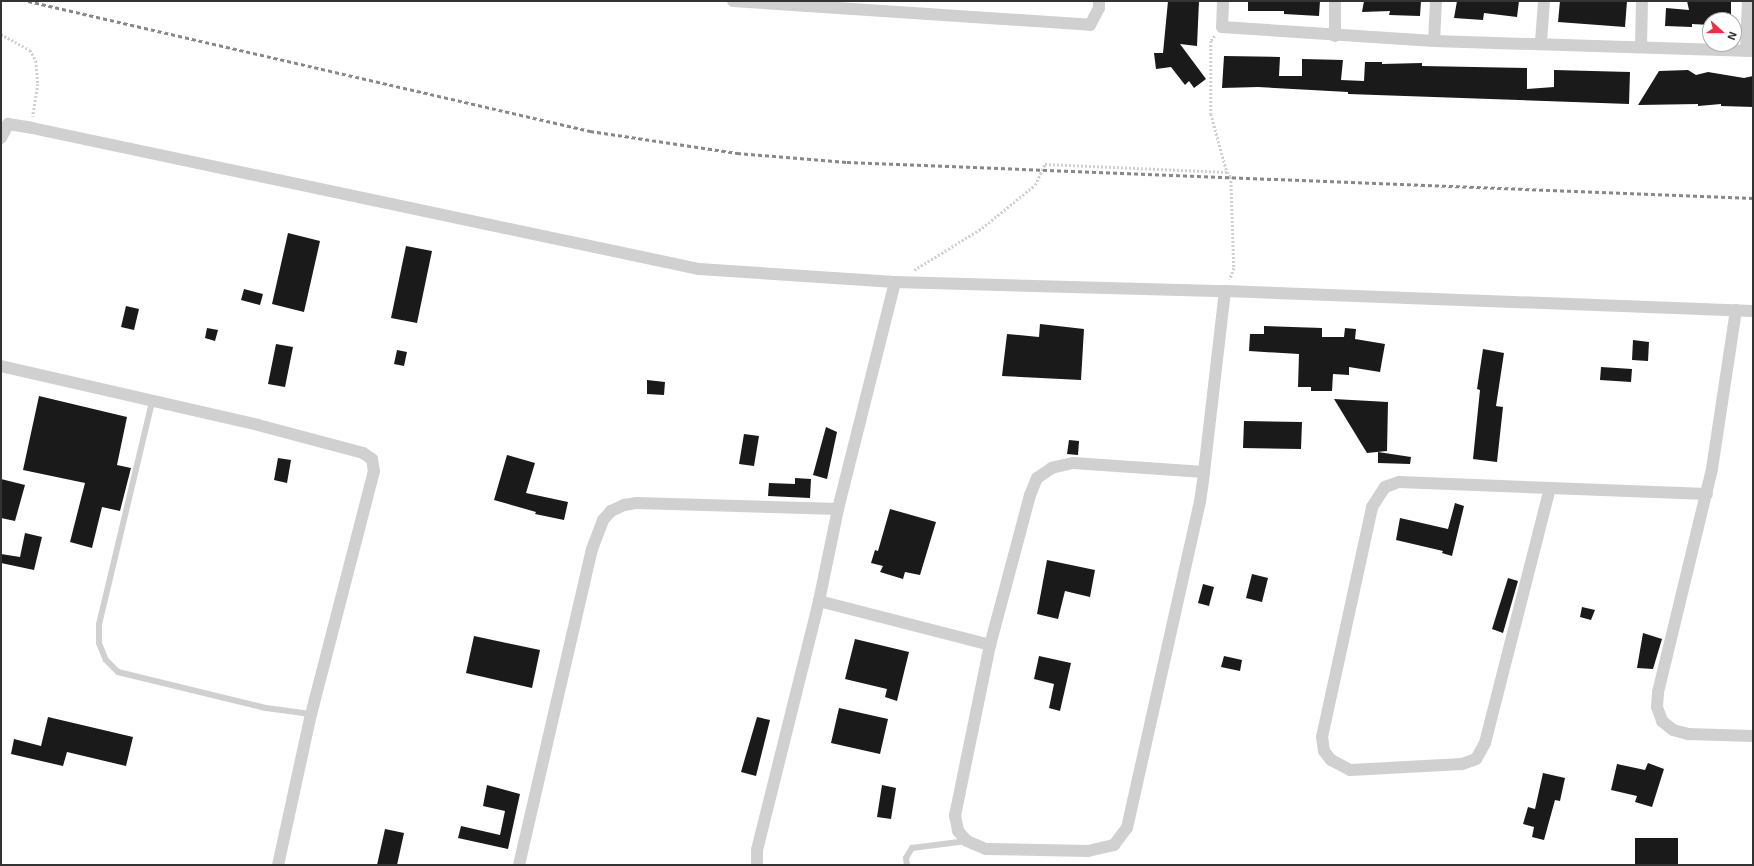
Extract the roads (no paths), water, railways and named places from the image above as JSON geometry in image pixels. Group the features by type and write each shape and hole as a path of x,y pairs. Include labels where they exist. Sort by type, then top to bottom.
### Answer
{"street":[{"path":"733,1 1090,25 1099,8 1099,1"},
{"path":"1224,1 1222,27 1334,36 1434,41 1541,42 1641,48 1749,51 1748,1"},
{"path":"1334,36 1335,1"},
{"path":"1434,41 1436,1"},
{"path":"1541,42 1544,1"},
{"path":"1641,48 1642,1"},
{"path":"1,138 5,123 32,128 699,269 895,282 1225,291 1753,311"},
{"path":"757,865 757,850 819,601 838,509 895,282"},
{"path":"1204,472 1073,463 1052,468 1037,478 1030,495 990,645 955,815 958,831 967,841 986,849 1088,851 1114,845 1127,828 1200,502 1204,472 1225,291"},
{"path":"1736,310 1707,494 1658,694 1657,707 1662,721 1673,730 1688,734 1753,736"},
{"path":"1,366 152,402 258,425 363,453 372,459 374,471 311,714 278,865"},
{"path":"1550,488 1485,743 1476,759 1462,764 1350,770 1331,760 1324,751 1322,737 1372,507 1377,497 1385,487 1398,482 1707,494"},
{"path":"519,865 592,549 603,520 611,511 624,505 636,503 838,509"},
{"path":"819,601 990,645"}],"lane":[{"path":"152,402 98,624 99,643 106,660 118,672 266,708 311,714"},
{"path":"907,865 906,858 912,848 967,841"}],"railway":[{"path":"28,1 590,131 737,153 847,162 1753,198"}]}
